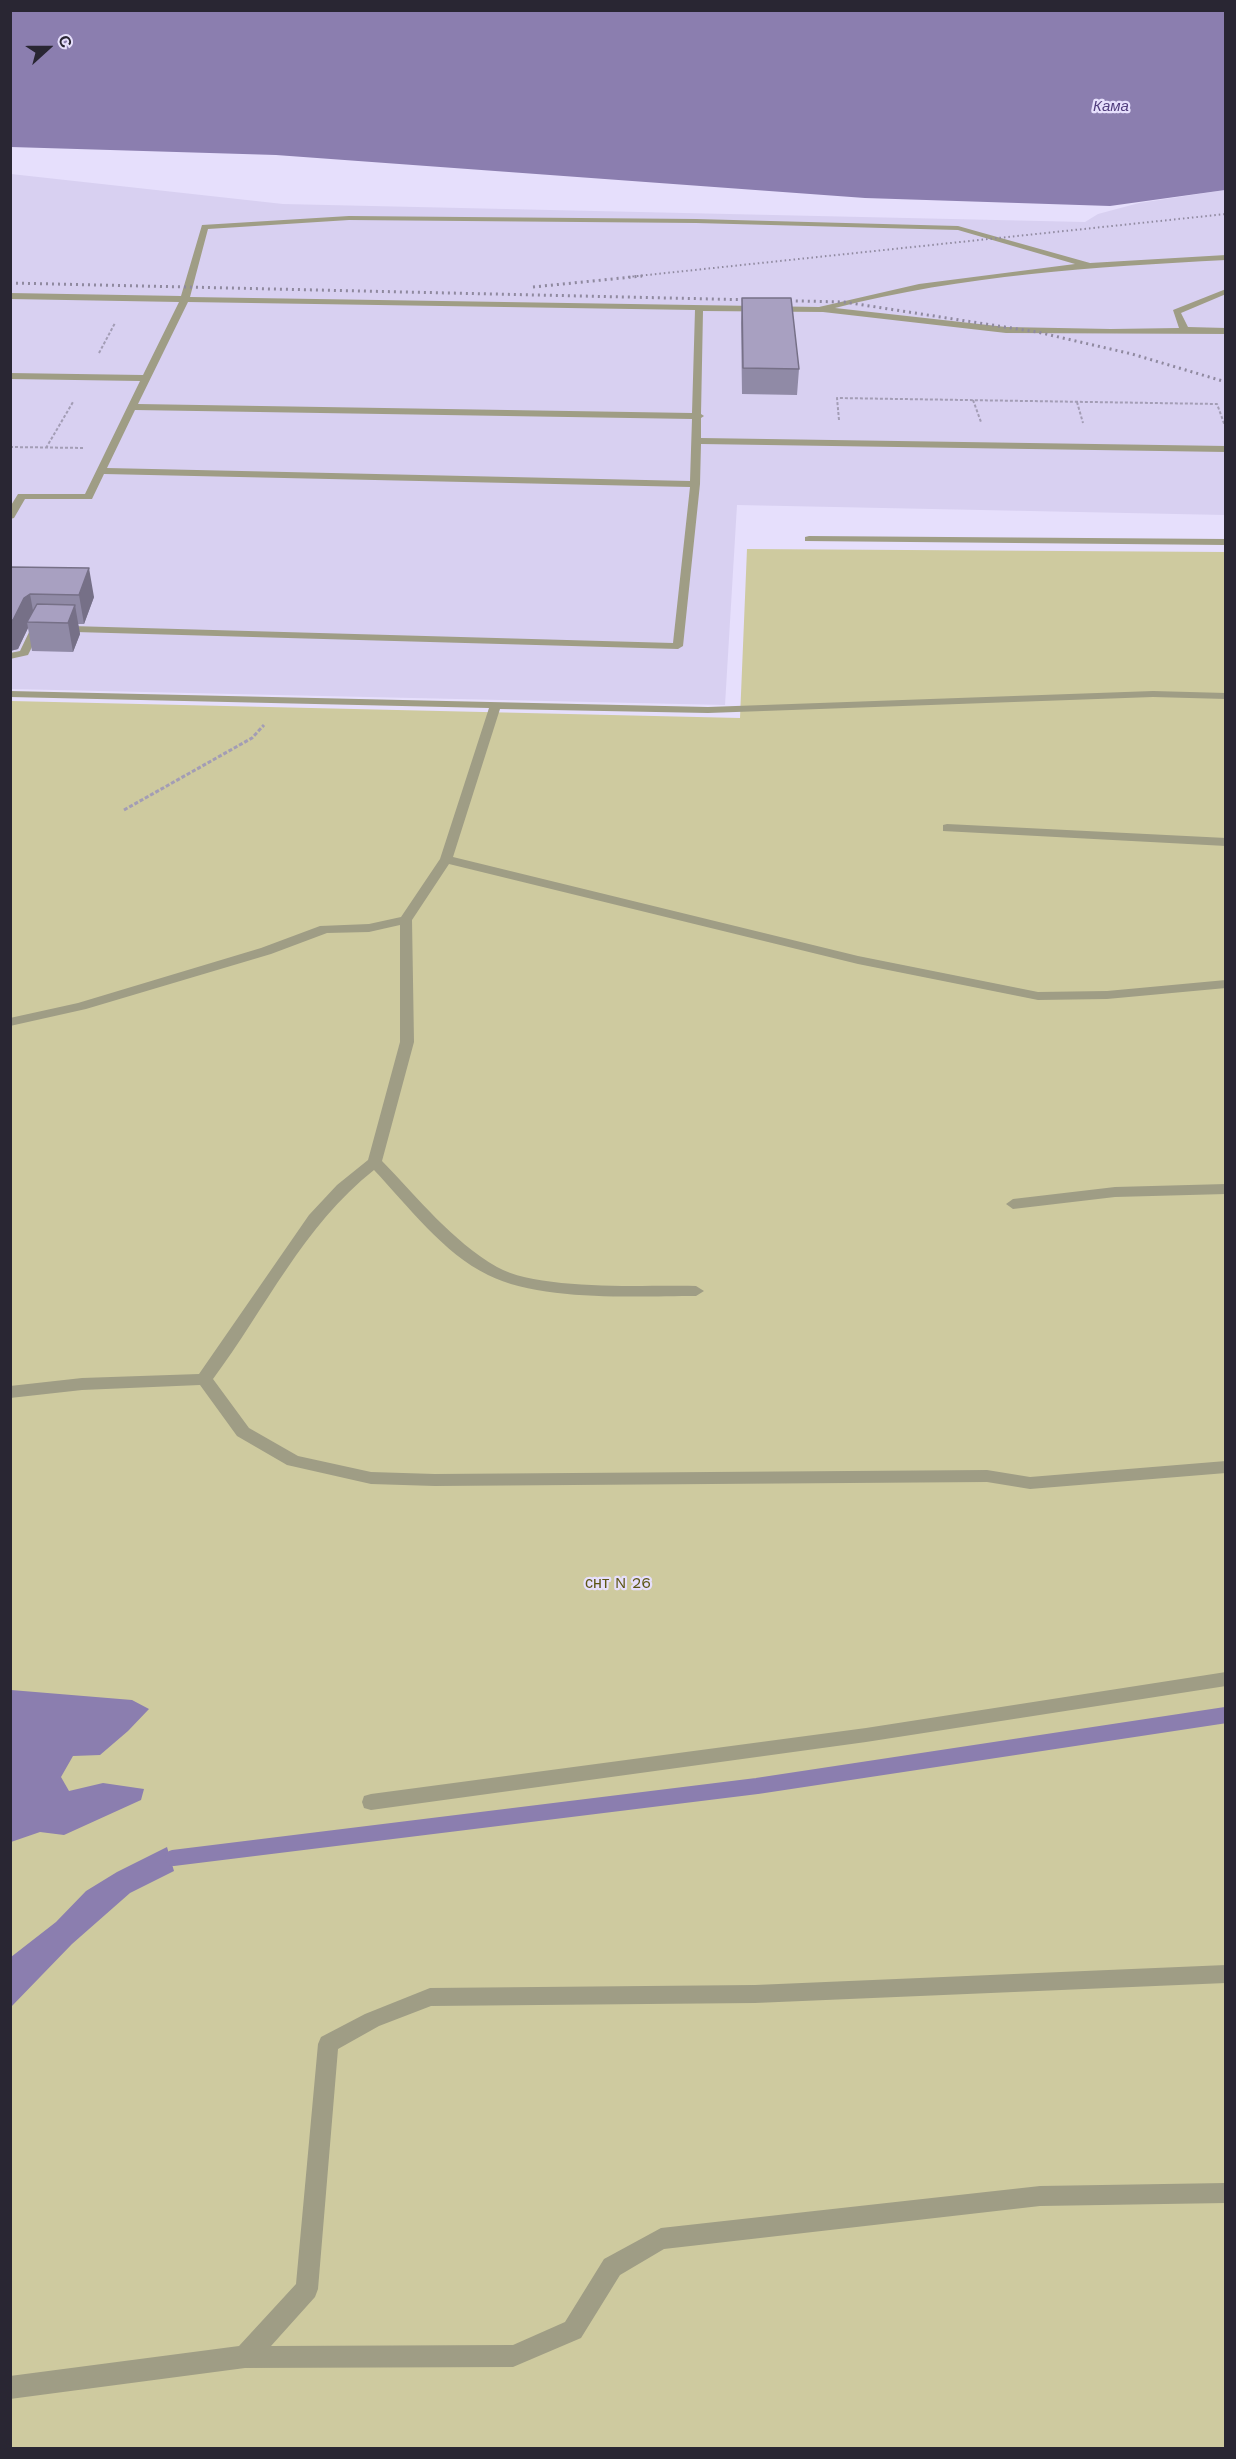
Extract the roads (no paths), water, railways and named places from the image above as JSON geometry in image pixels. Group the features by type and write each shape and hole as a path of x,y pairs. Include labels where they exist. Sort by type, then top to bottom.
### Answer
{"lane":[{"path":"10,516 22,496 88,497 185,298 205,227 349,218 696,221 958,228 1087,265"},
{"path":"819,310 886,291 1087,265 1226,257"},
{"path":"1185,330 1176,312 1226,291"},
{"path":"10,296 819,310 1006,330 1226,331"},
{"path":"10,656 24,653 36,628 678,646 698,441 699,308"},
{"path":"10,376 146,378"},
{"path":"132,407 699,416"},
{"path":"698,441 1226,449"},
{"path":"101,471 695,484"},
{"path":"809,539 1226,542"},
{"path":"10,694 708,710 1153,694 1226,696"},
{"path":"10,1392 82,1384 204,1378 226,1351 308,1228 333,1197 375,1162 407,1042 406,920 446,858 496,704"},
{"path":"947,828 1226,842"},
{"path":"446,858 620,903 858,960 1038,996 1107,995 1226,984"},
{"path":"10,1023 81,1006 266,951 325,929 369,928 406,920"},
{"path":"375,1162 441,1231 493,1272 519,1282 581,1288 696,1290"},
{"path":"1013,1204 1115,1192 1226,1190"},
{"path":"204,1378 243,1432 293,1461 371,1478 987,1476 1030,1483 1226,1467"},
{"path":"371,1802 866,1735 1226,1679"},
{"path":"245,2357 307,2289 328,2044 372,2020 430,1997 755,1994 1226,1974"},
{"path":"10,2388 245,2357 513,2356 573,2330 612,2267 661,2239 1040,2196 1226,2193"}],"water":[{"name":"Кама","path":"10,11 1225,11 1225,190 1110,206 865,198 276,155 11,147"},
{"path":"11,1690 132,1700 149,1709 100,1755 73,1756 61,1777 69,1791 103,1783 144,1789 141,1800 64,1835 40,1832 11,1842"},
{"path":"167,1847 174,1871 130,1893 72,1944 11,2007 11,1957 56,1922 86,1891 117,1872"}],"waterway":[{"path":"173,1858 757,1786 1226,1715"}],"railway":[{"path":"628,277 1226,214"},
{"path":"533,287 642,276"},
{"path":"10,283 844,302 1037,332 1132,354 1226,382"}],"park label":[{"name":"снт N 26","path":"618,1583"}]}
